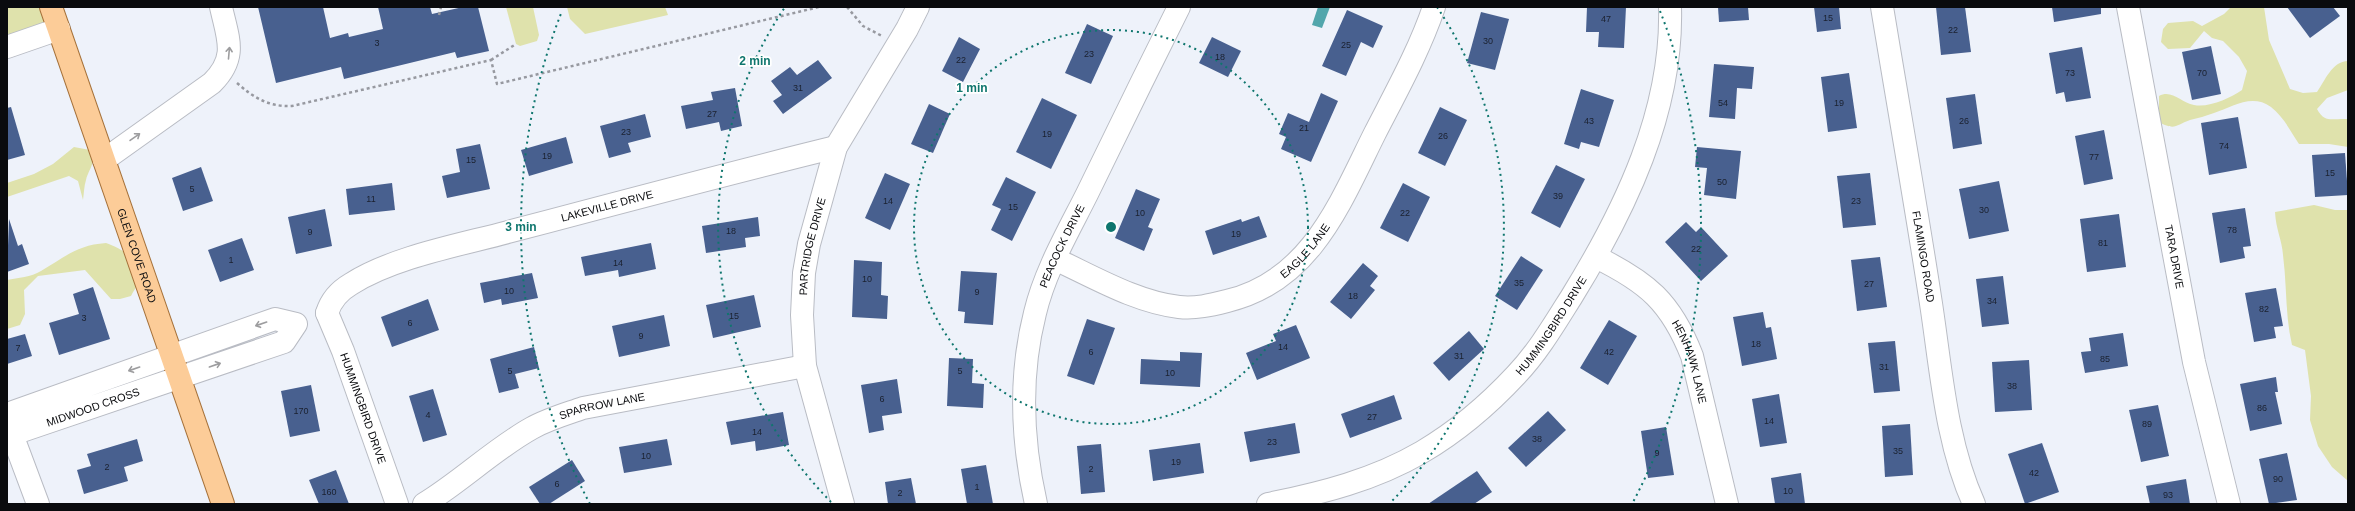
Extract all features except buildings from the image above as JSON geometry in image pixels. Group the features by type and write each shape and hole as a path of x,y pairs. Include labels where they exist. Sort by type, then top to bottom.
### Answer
{"main road":[{"name":"GLEN COVE ROAD","path":"51,7 223,504"}],"street":[{"path":"104,160 212,83 221,74 228,64 230,54 230,43 221,7"},
{"name":"PARTRIDGE DRIVE","path":"843,504 805,366 802,315 804,273 809,244 836,147 904,34 918,7"},
{"name":"PEACOCK DRIVE","path":"1036,504 1027,465 1024,414 1025,372 1035,312 1055,259 1179,7"},
{"name":"EAGLE LANE","path":"1055,259 1144,299 1179,307 1203,307 1239,298 1267,286 1296,265 1317,242 1332,218 1402,81 1434,7"},
{"name":"HUMMINGBIRD DRIVE","path":"1268,504 1320,494 1360,482 1422,452 1472,417 1522,368 1551,331 1596,257 1638,169 1655,122 1668,57 1670,7"},
{"name":"FLAMINGO ROAD","path":"1882,7 1914,195 1953,441 1967,488 1974,504"},
{"name":"TARA DRIVE","path":"2128,7 2194,362 2229,504"},
{"path":"7,47 59,29"},
{"name":"LAKEVILLE DRIVE","path":"327,313 330,303 338,294 352,283 407,260 698,181 836,147"},
{"name":"HENHAWK LANE","path":"1596,257 1624,270 1642,283 1671,311 1683,332 1692,356 1727,504"},
{"path":"296,324 327,313"},
{"name":"HUMMINGBIRD DRIVE","path":"327,313 343,351 397,504"},
{"name":"MIDWOOD CROSS","path":"276,319 296,324 284,342 178,377 8,426 171,356 276,319"},
{"name":"SPARROW LANE","path":"424,504 472,472 512,440 553,418 583,408 805,366"},
{"path":"8,426 38,504"}],"path":[{"path":"439,15 442,7"},
{"path":"491,60 497,84 819,7"},
{"path":"847,7 864,26 886,38"},
{"path":"232,78 260,100 271,105 292,106 491,60 516,44"}],"green space":[{"path":"7,7 51,7 59,29 7,47"},
{"path":"506,7 533,7 539,35 537,41 520,46 516,44"},
{"path":"567,7 665,7 668,15 585,34 570,19"},
{"path":"2231,7 2264,7 2269,40 2290,89 2303,93 2317,92 2333,68 2342,62 2348,61 2348,90 2327,98 2317,109 2323,117 2326,118 2348,119 2348,147 2329,144 2299,144 2279,115 2271,107 2257,101 2242,102 2172,127 2159,122 2159,96 2164,94 2172,95 2189,104 2200,106 2219,102 2242,90 2247,71 2239,57 2223,41 2212,38 2204,31 2190,48 2168,49 2161,42 2163,29 2168,23 2193,21 2202,26 2224,14"},
{"path":"74,147 90,150 93,158 92,165 85,182 83,200 78,181 69,176 7,197 7,183 34,174 53,164"},
{"path":"2314,205 2335,210 2348,210 2348,481 2332,467 2318,446 2310,420 2311,396 2305,350 2292,345 2288,322 2284,266 2275,212"},
{"path":"106,243 125,252 135,262 138,268 140,275 139,282 131,296 120,299 111,299 85,270 38,276 24,290 25,314 20,325 7,329 7,280 33,275 72,252 87,246"}],"water":[{"path":"1318,7 1330,7 1322,28 1312,25"}]}
